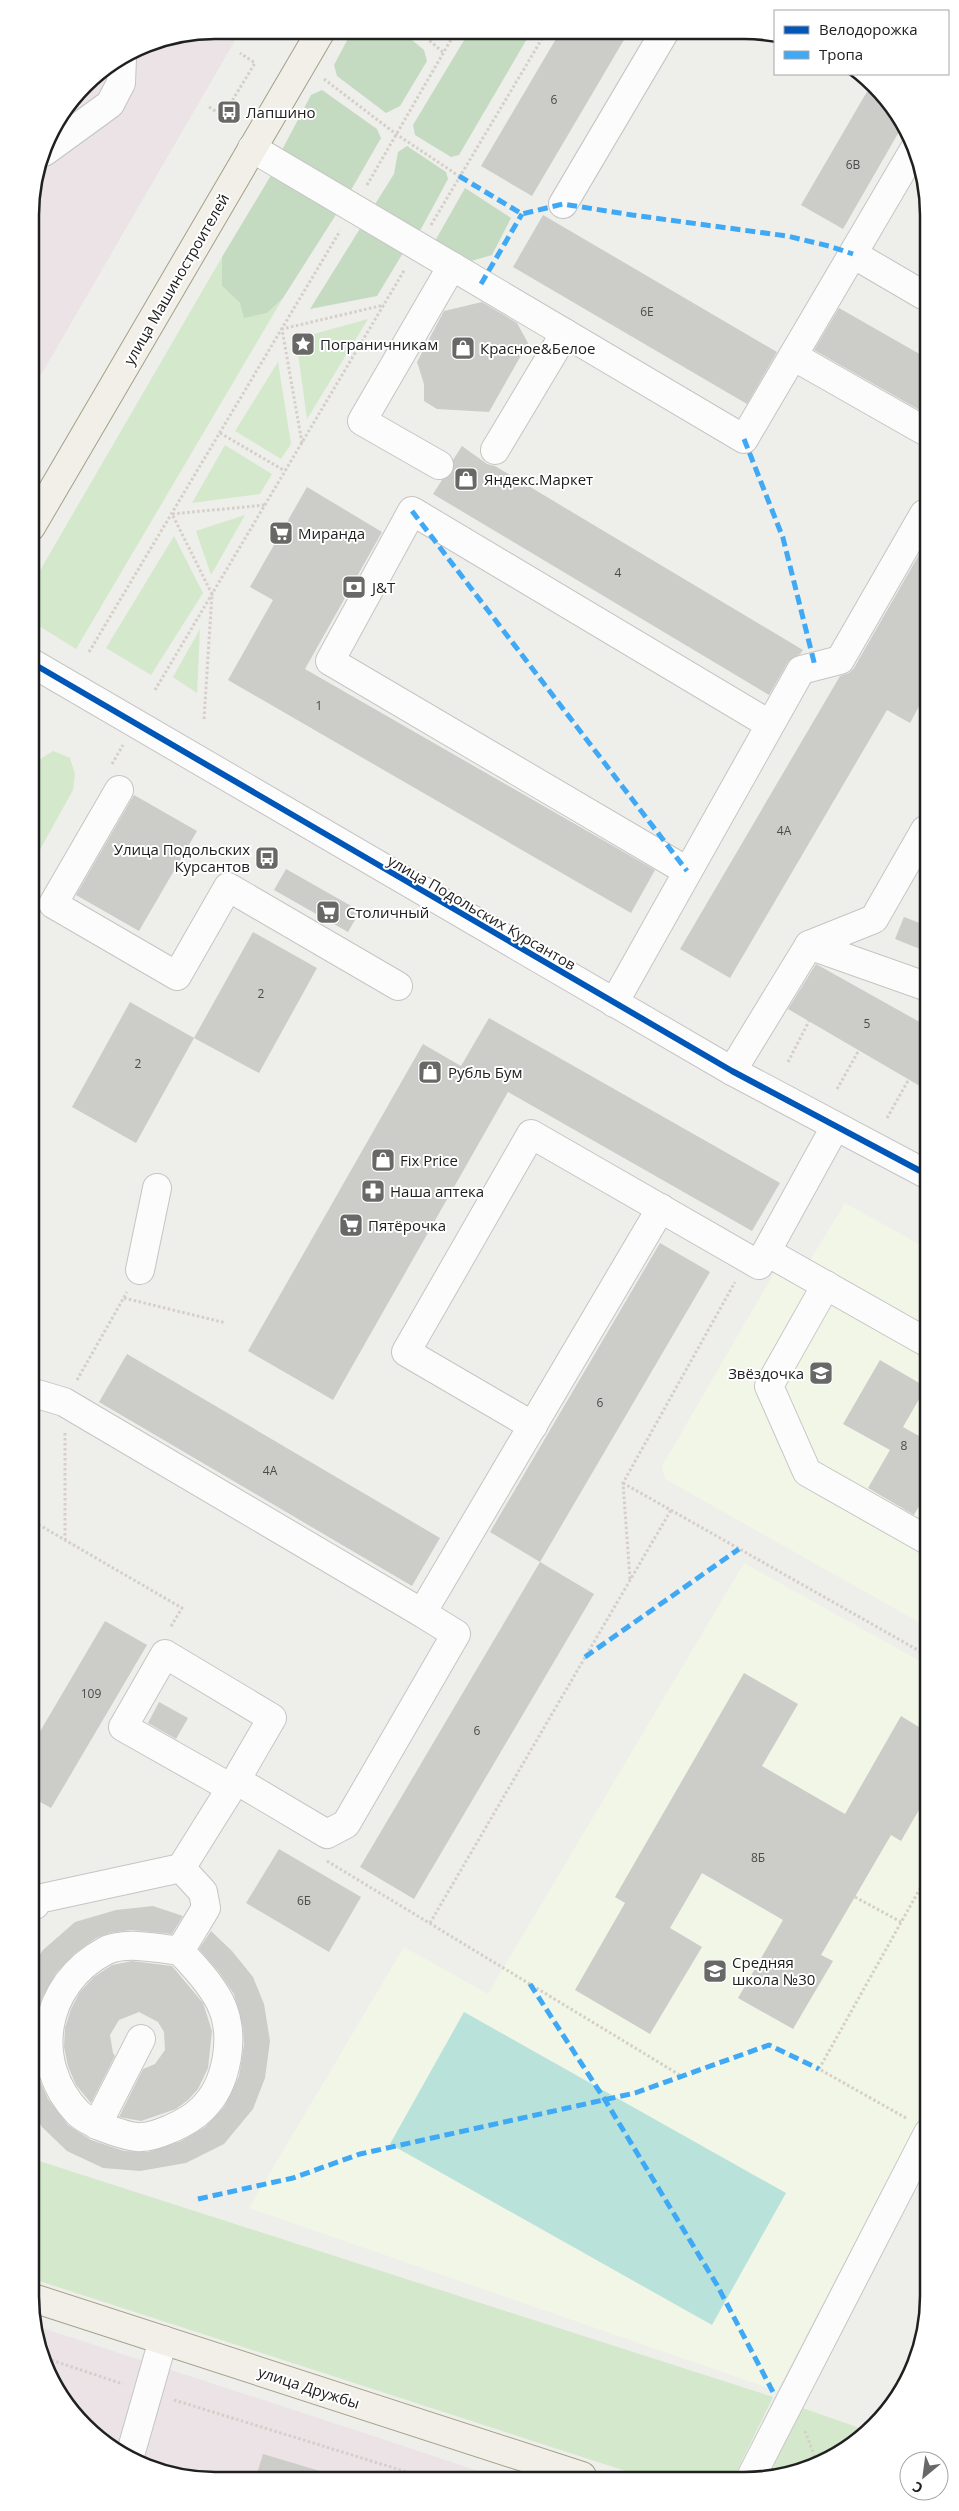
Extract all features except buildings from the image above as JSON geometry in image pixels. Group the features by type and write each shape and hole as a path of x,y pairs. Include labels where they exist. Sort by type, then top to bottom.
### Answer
{"main road":[{"name":"улица Машиностроителей","path":"39,513 316,39"},
{"name":"улица Дружбы","path":"39,2300 570,2472"}],"street":[{"path":"564,204 660,39"},
{"path":"56,140 110,104 122,83 122,65"},
{"path":"252,148 744,439 910,156"},
{"path":"853,254 920,294"},
{"path":"440,465 362,421 452,266"},
{"path":"495,450 565,333"},
{"path":"793,356 920,428"},
{"path":"687,871 330,661 412,511 769,724"},
{"path":"614,1003 801,670 840,660 920,521"},
{"name":"улица Подольских Курсантов","path":"39,668 732,1071 920,1171"},
{"path":"119,790 53,904 177,976 228,887 398,986"},
{"path":"732,1071 809,945 874,919 920,839"},
{"path":"809,945 920,984"},
{"path":"757,1255 835,1126"},
{"path":"533,1426 406,1352 531,1134 661,1208 757,1255 826,1285 920,1339"},
{"path":"140,1270 158,1188"},
{"path":"422,1614 661,1208"},
{"path":"826,1285 769,1386 807,1472 920,1537"},
{"path":"39,1394 64,1402 456,1634 346,1824 327,1834 234,1784 123,1727 165,1654 272,1718 234,1784 181,1868 39,1899"},
{"path":"180,1951 206,1908 203,1892 181,1868"},
{"path":"139,1946 180,1951 207,1981 221,2003 228,2035 226,2058 219,2084 203,2108 184,2123 163,2132 138,2137 97,2125 79,2114 64,2095 59,2088 48,2060 48,2029 58,1998 80,1970 106,1950 139,1946"},
{"path":"97,2125 141,2039"},
{"path":"753,2472 920,2127"},
{"path":"131,2451 163,2340"}],"path":[{"path":"427,39 444,53"},
{"path":"90,652 354,208 452,39"},
{"path":"155,690 542,39"},
{"path":"208,108 223,116 255,63 240,53"},
{"path":"322,78 396,134 459,176"},
{"path":"282,329 384,304"},
{"path":"282,329 302,443"},
{"path":"220,433 285,471"},
{"path":"172,514 265,505"},
{"path":"172,514 212,594 204,719"},
{"path":"788,1062 809,1022"},
{"path":"837,1089 859,1050"},
{"path":"887,1118 909,1079"},
{"path":"630,1579 623,1483 757,1255"},
{"path":"124,1298 226,1323"},
{"path":"623,1483 920,1651"},
{"path":"430,1924 671,1510"},
{"path":"920,1890 819,2069 920,2127"},
{"path":"855,1897 901,1922"},
{"path":"51,2360 407,2472"}],"shaded area":[{"path":"204,39 236,39 39,378 40,192 48,158 62,127 90,90 127,62 158,48 181,42"},
{"name":"Звёздочка","path":"845,1203 920,1245 920,1623 665,1479 662,1466 777,1268 798,1280"},
{"name":"Средняя школа №30","path":"744,1563 920,1661 920,2117 777,2391 249,2208 404,1947 488,1994"},
{"path":"464,2012 786,2193 712,2325 390,2144"},
{"path":"42,2328 481,2472 204,2472 158,2463 117,2443 90,2421 62,2384 48,2353"}],"green space":[{"path":"348,39 411,39 424,50 427,61 400,106 386,113 337,76 334,65"},
{"path":"465,39 527,39 459,155 451,157 415,135 413,125"},
{"path":"322,90 377,129 381,138 351,190 341,192 286,159 283,148 311,95"},
{"path":"407,146 446,172 448,179 421,229 413,234 372,209 394,174 398,152"},
{"path":"273,172 337,213 283,298 267,313 244,318 240,303 222,286 222,257"},
{"path":"465,188 511,218 492,255 471,261 435,241"},
{"path":"361,227 406,248 377,296 310,309"},
{"path":"222,257 222,286 240,303 267,313 283,298 76,649 39,626 39,572"},
{"path":"368,319 307,419 296,339"},
{"path":"278,362 291,444 281,459 235,431"},
{"path":"225,445 272,474 260,494 192,503"},
{"path":"245,515 211,575 196,531"},
{"path":"174,536 203,593 151,675 106,648"},
{"path":"200,629 197,693 173,677"},
{"path":"53,751 70,758 75,774 73,790 39,851 39,760"},
{"path":"39,2161 773,2397 736,2472 629,2472 39,2281"},
{"path":"794,2405 860,2428 842,2443 811,2459 790,2466 764,2471"}],"marked path":[{"path":"459,176 522,214 563,204 787,236 853,254"},
{"path":"481,284 522,214"},
{"path":"744,439 783,538 815,666"},
{"path":"412,511 687,871"},
{"path":"585,1657 739,1549"},
{"path":"530,1984 605,2100 717,2285 773,2392"},
{"path":"198,2199 293,2178 360,2154 635,2093 769,2045 819,2069"}],"cycle path":[{"path":"39,667 732,1071 920,1171"}],"place":[{"name":"Лапшино","path":"229,112"},
{"name":"Пограничникам","path":"303,344"},
{"name":"Красное&Белое","path":"463,348"},
{"name":"Яндекс.Маркет","path":"466,479"},
{"name":"Миранда","path":"281,533"},
{"name":"J&T","path":"354,587"},
{"name":"Улица Подольских Курсантов","path":"267,858"},
{"name":"Столичный","path":"328,912"},
{"name":"Рубль Бум","path":"430,1072"},
{"name":"Fix Price","path":"383,1160"},
{"name":"Наша аптека","path":"373,1191"},
{"name":"Пятёрочка","path":"351,1225"},
{"name":"Звёздочка","path":"821,1373"},
{"name":"Средняя школа №30","path":"715,1971"}]}
